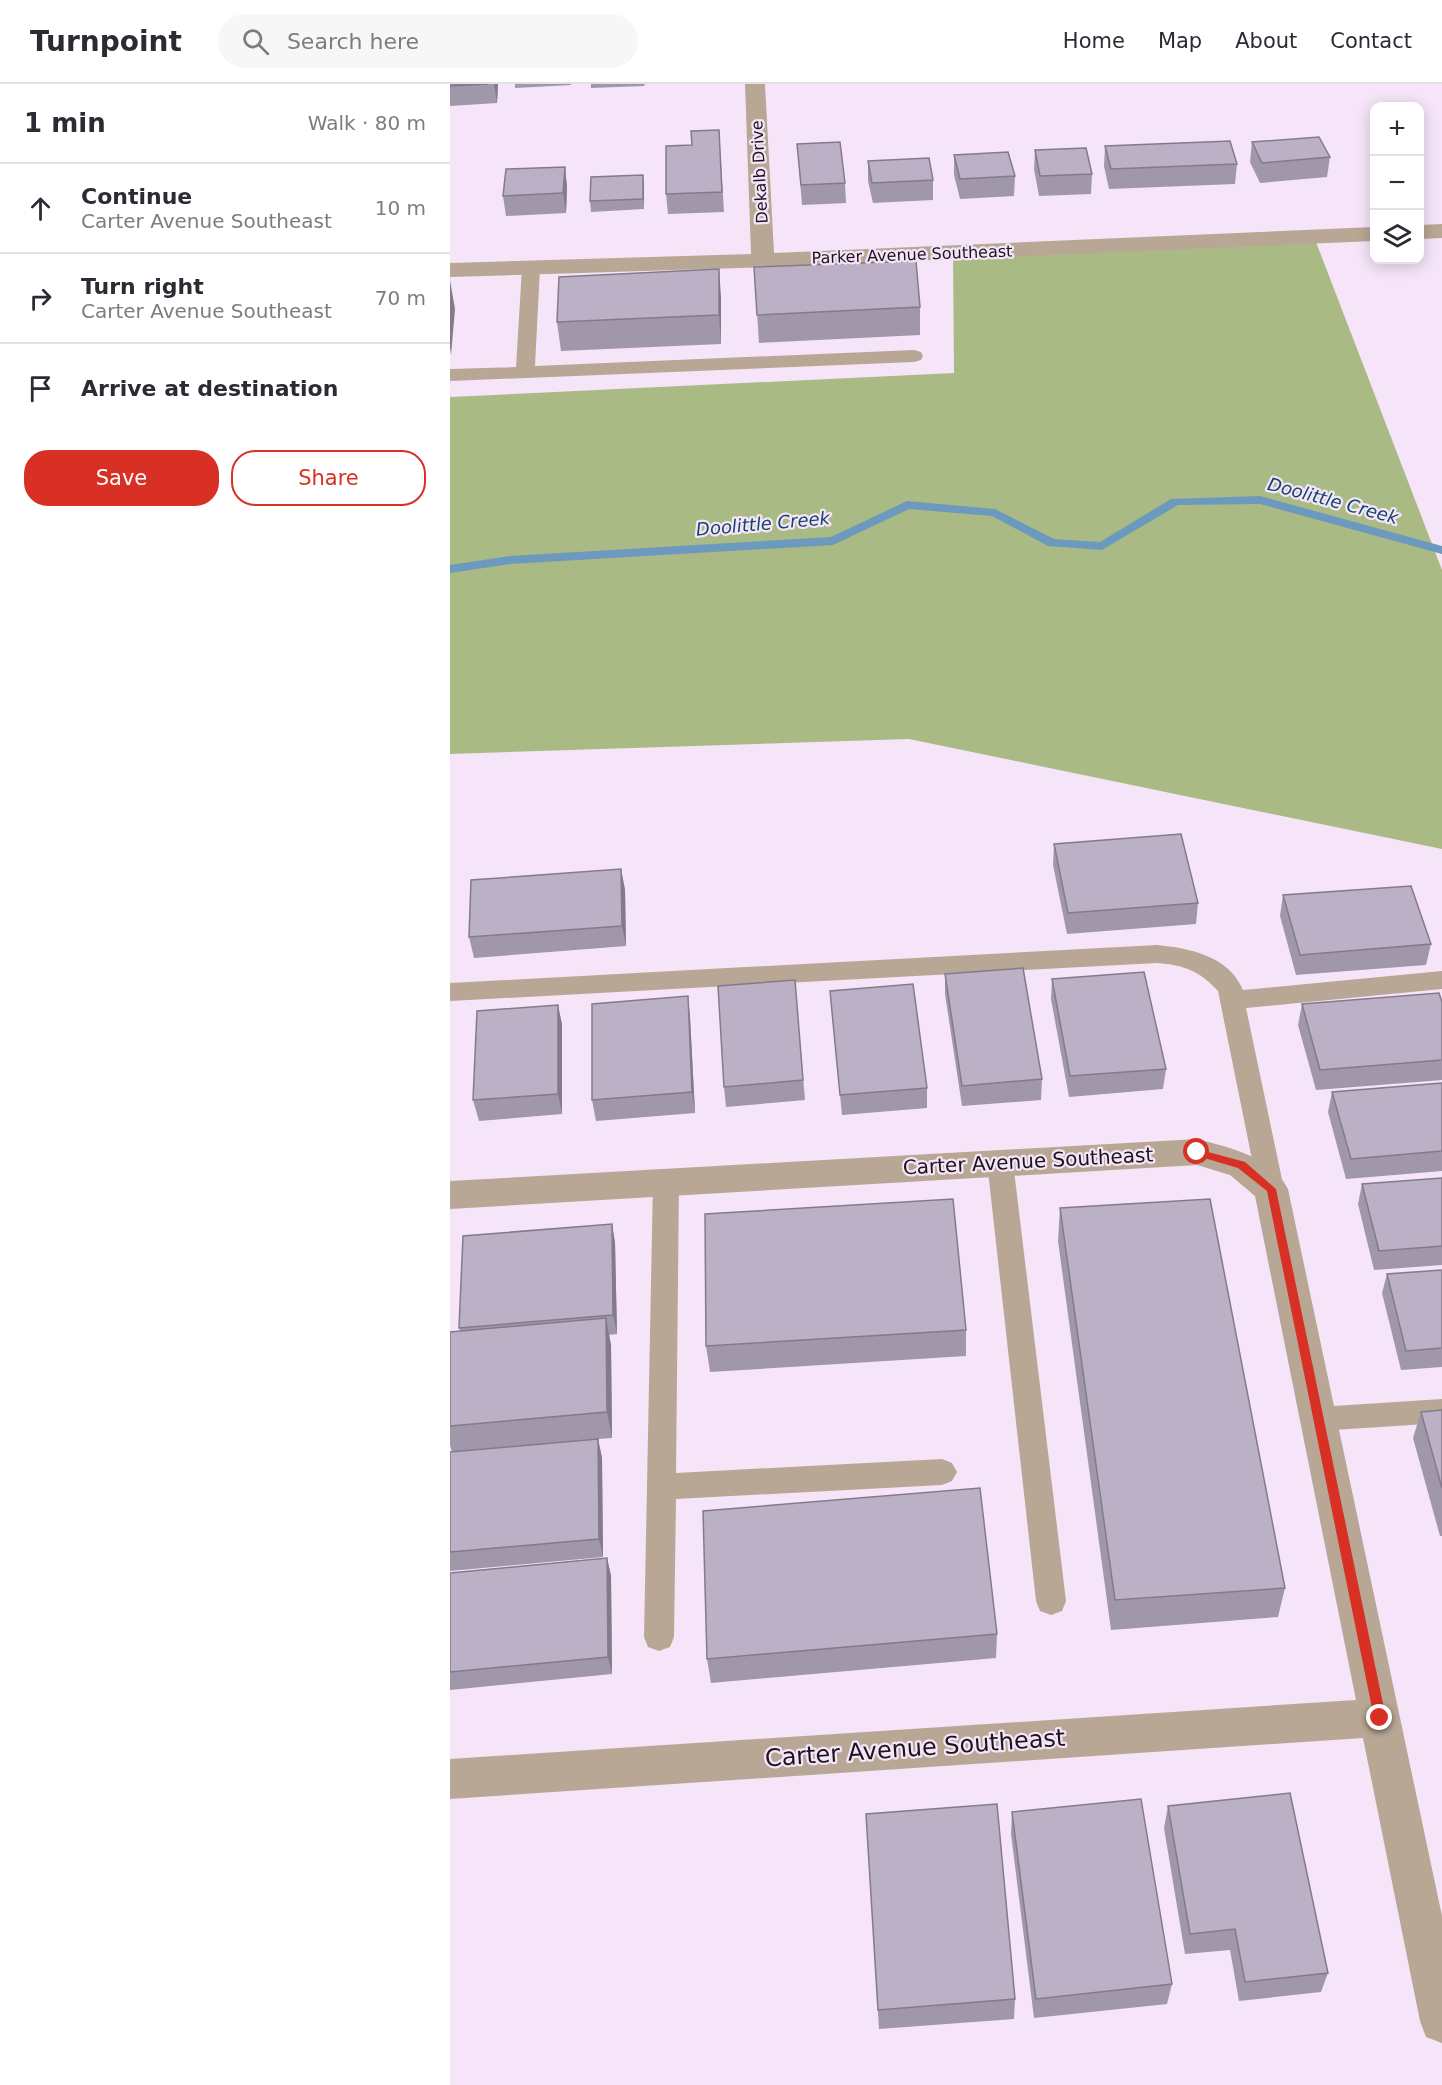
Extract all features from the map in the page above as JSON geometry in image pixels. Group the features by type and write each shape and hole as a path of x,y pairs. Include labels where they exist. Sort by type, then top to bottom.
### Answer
{"street":[{"name":"Dekalb Drive","path":"755,84 764,260"},
{"path":"1424,232 1442,231"},
{"name":"Parker Avenue Southeast","path":"450,270 764,260 1370,234"},
{"name":"Carter Avenue Southeast","path":"450,1195 1197,1152 1241,1164 1271,1189"},
{"path":"1271,1189 1442,2021"},
{"name":"Carter Avenue Southeast","path":"450,1779 1380,1718"}],"lane":[{"path":"525,372 531,268"},
{"path":"450,375 914,356"},
{"path":"450,992 1157,954 1184,956 1212,968 1230,988 1271,1189"},
{"path":"1233,1000 1442,980"},
{"path":"1000,1162 1051,1601"},
{"path":"659,1637 666,1182"},
{"path":"1318,1419 1442,1411"},
{"path":"661,1487 942,1472"}],"green space":[{"path":"1316,242 1442,570 1442,849 909,739 450,754 450,397 954,373 953,252"}],"building":[{"path":"450,84 488,84 450,86"},
{"path":"719,130 722,192 666,194 666,146 692,145 691,131"},
{"path":"1319,137 1330,157 1262,163 1252,142"},
{"path":"1230,141 1237,164 1111,169 1105,146"},
{"path":"840,142 845,183 801,185 797,144"},
{"path":"1086,148 1092,174 1040,176 1035,150"},
{"path":"1008,152 1015,176 960,179 954,155"},
{"path":"929,158 933,180 872,183 868,161"},
{"path":"565,167 563,193 503,196 506,169"},
{"path":"643,175 643,199 590,201 591,177"},
{"path":"916,261 920,307 757,315 754,267"},
{"path":"719,269 719,315 557,322 559,277"},
{"path":"1181,834 1198,903 1068,913 1054,844"},
{"path":"621,869 622,926 469,937 471,880"},
{"path":"1411,886 1431,944 1300,955 1283,895"},
{"path":"1023,968 1042,1079 962,1086 945,974"},
{"path":"1144,972 1166,1069 1070,1076 1052,979"},
{"path":"795,980 803,1080 724,1087 718,986"},
{"path":"913,984 927,1088 840,1095 830,991"},
{"path":"1439,993 1442,1002 1442,1060 1320,1070 1302,1004"},
{"path":"688,996 692,1092 592,1100 592,1004"},
{"path":"558,1005 558,1094 473,1100 477,1011"},
{"path":"1442,1083 1442,1151 1351,1159 1332,1092"},
{"path":"1442,1178 1442,1246 1379,1251 1362,1184"},
{"path":"953,1199 966,1330 706,1346 705,1214"},
{"path":"1210,1199 1285,1588 1115,1600 1060,1208"},
{"path":"612,1224 613,1315 459,1328 463,1236"},
{"path":"1442,1270 1442,1348 1406,1351 1387,1274"},
{"path":"606,1318 607,1412 450,1426 450,1332"},
{"path":"1442,1410 1442,1488 1421,1412"},
{"path":"598,1439 599,1539 450,1552 450,1452"},
{"path":"980,1488 997,1634 707,1659 703,1511"},
{"path":"607,1558 608,1657 450,1672 450,1573"},
{"path":"1290,1793 1328,1973 1245,1982 1235,1929 1190,1934 1168,1806"},
{"path":"1141,1799 1172,1984 1036,1999 1012,1812"},
{"path":"997,1804 1015,1999 878,2010 866,1814"}],"waterway":[{"name":"Doolittle Creek","path":"450,569 510,560 833,541 907,505 995,513 1052,543 1102,546 1175,502 1260,500 1442,550"}],"route":[{"path":"1197,1152 1241,1164 1271,1189 1380,1718"}]}
